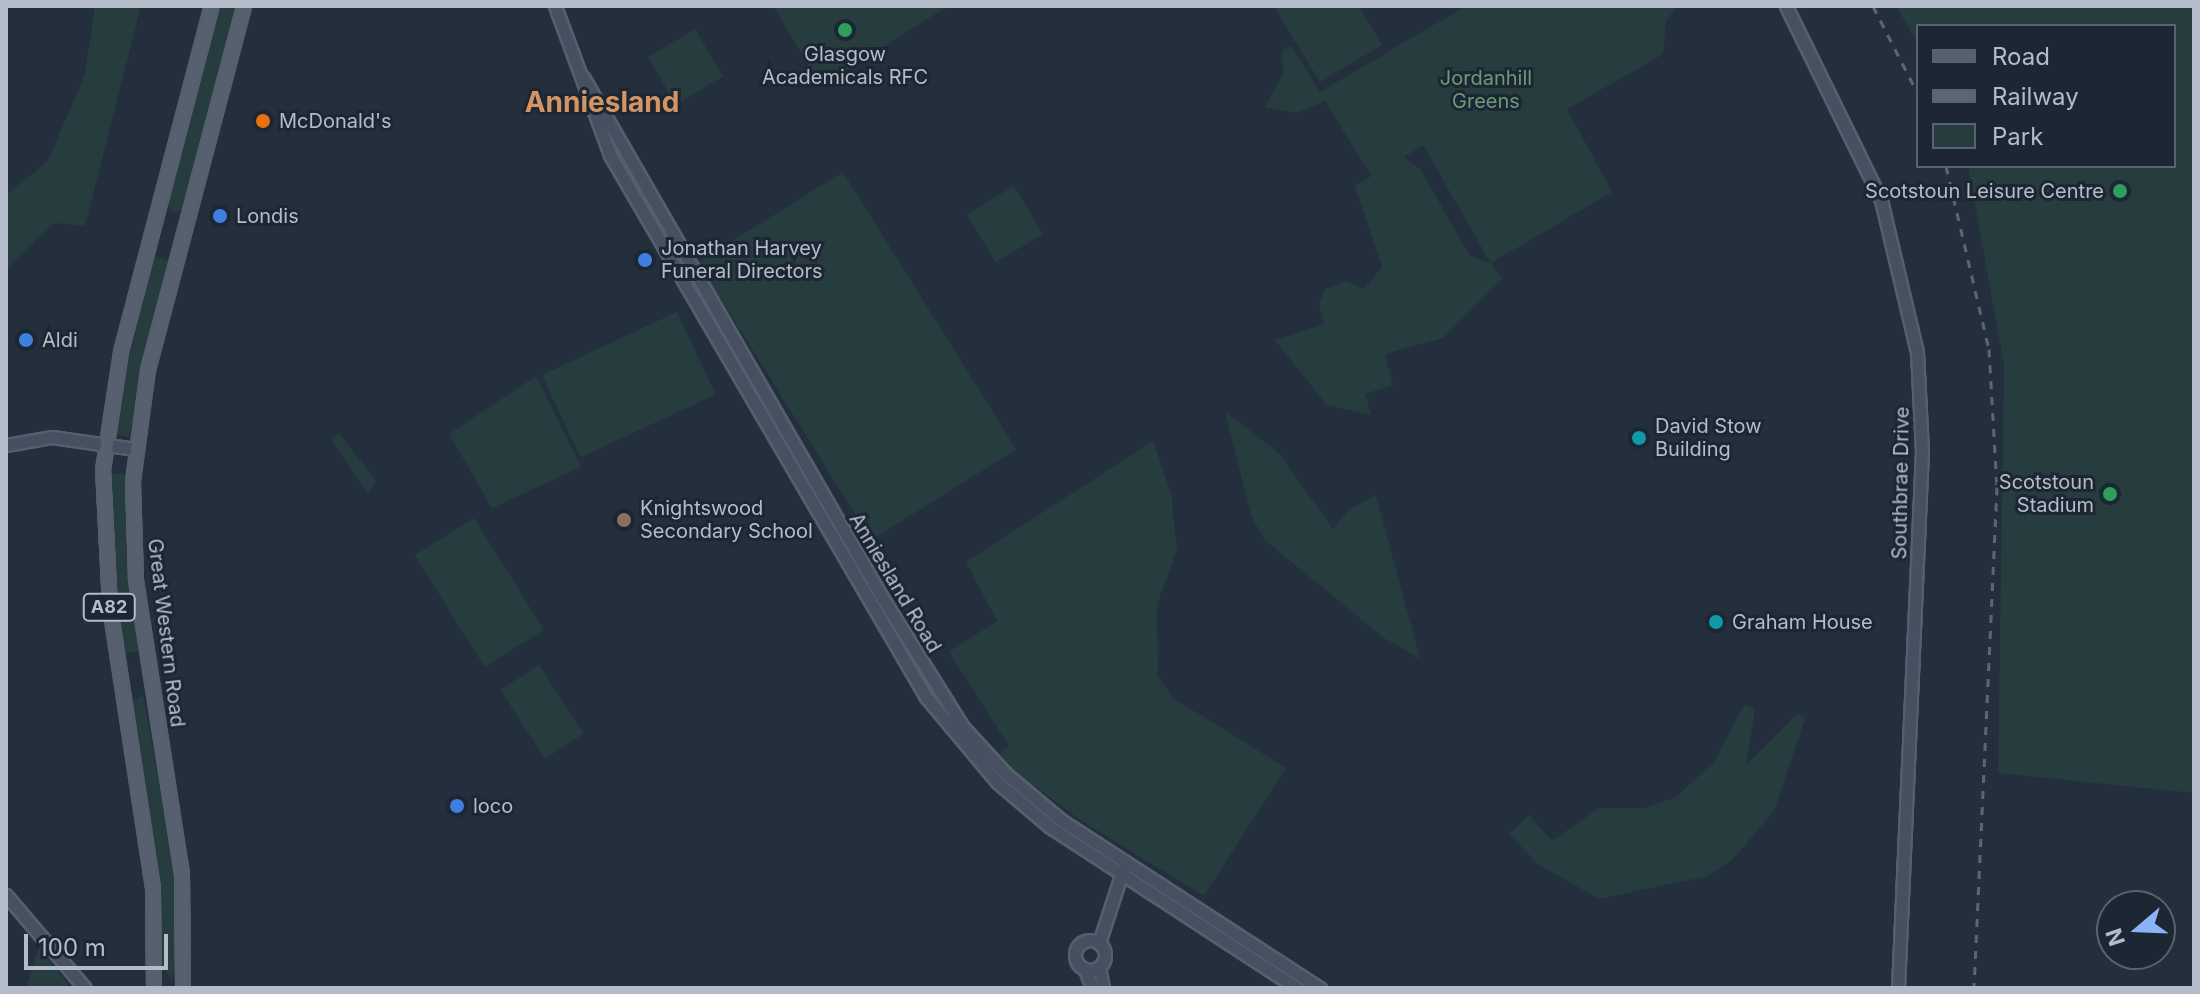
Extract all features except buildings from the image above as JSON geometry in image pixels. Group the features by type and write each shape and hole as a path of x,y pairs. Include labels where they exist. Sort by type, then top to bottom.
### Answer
{"main road":[{"name":"A82","path":"154,988 152,878 105,563 105,444 121,352 212,6"},
{"name":"Great Western Road","path":"183,988 182,874 136,579 135,449 152,355 244,6"}],"street":[{"name":"Anniesland Road","path":"555,6 610,155 926,697 997,782 1120,874 1297,988"},
{"name":"Southbrae Drive","path":"1786,6 1881,200 1917,352 1922,463 1898,988"},
{"name":"Anniesland Road","path":"578,70 963,727 1005,773 1061,820 1320,988"},
{"path":"6,445 52,437 135,449"},
{"path":"1103,988 1099,967 1105,955 1099,943 1120,874 1127,862"},
{"path":"6,895 85,988"},
{"path":"1092,988 1085,969 1075,958 1077,948 1084,941 1099,943"},
{"path":"1085,969 1099,967"}],"green space":[{"path":"95,6 141,6 85,226 54,223 6,269 6,195 48,161 85,74"},
{"path":"219,6 237,6 183,209 173,213 167,204"},
{"path":"773,6 948,6 821,86"},
{"path":"1274,6 1359,6 1382,45 1320,82"},
{"name":"Jordanhill Greens","path":"1466,6 1677,6 1666,21 1663,54 1567,109 1612,192 1491,263 1502,279 1443,338 1385,354 1393,385 1365,394 1371,415 1327,405 1275,340 1324,324 1319,304 1325,289 1346,281 1364,289 1382,267 1355,186 1371,176 1325,101 1296,113 1265,107 1283,74 1282,50 1291,46 1320,92","holes":["1423,145 1490,263 1470,256 1420,169 1404,157"]},
{"path":"1896,6 2194,6 2194,793 1998,773 2004,365 1968,168 2176,168 2176,24 1916,24 1916,41"},
{"path":"695,29 723,76 676,104 648,57"},
{"path":"843,172 1016,449 871,540 698,263"},
{"path":"1014,186 1043,234 996,262 967,214"},
{"path":"154,256 169,260 129,437 115,434 118,406"},
{"path":"677,312 715,394 580,457 542,375"},
{"path":"536,376 581,467 492,508 449,434"},
{"path":"1225,412 1278,452 1333,529 1349,510 1376,495 1420,659 1384,638 1266,541 1252,518"},
{"path":"339,433 376,481 367,493 331,439"},
{"path":"1153,441 1171,494 1177,549 1157,605 1158,676 1173,698 1286,768 1204,896 1083,822 994,756 1009,746 949,652 997,621 966,562"},
{"path":"124,473 138,651 124,654 112,568 111,474"},
{"path":"474,518 544,630 485,667 415,555"},
{"path":"539,665 584,734 545,759 500,690"},
{"path":"143,694 175,873 179,927 172,981 162,966 160,886 132,702"},
{"path":"1744,705 1755,709 1746,765 1798,713 1805,719 1774,811 1733,859 1708,876 1599,899 1538,864 1509,834 1529,815 1552,841 1599,808 1643,808 1675,798 1714,762"},
{"path":"39,947 68,984 67,988 26,988"}],"railway":[{"path":"1873,6 1916,90"},
{"path":"1946,168 1989,349 1997,487 1974,988"}],"place":[{"name":"Glasgow Academicals RFC","path":"845,30"},
{"name":"McDonald's","path":"263,121"},
{"name":"Scotstoun Leisure Centre","path":"2120,191"},
{"name":"Londis","path":"220,216"},
{"name":"Jonathan Harvey Funeral Directors","path":"645,260"},
{"name":"Aldi","path":"26,340"},
{"name":"David Stow Building","path":"1639,438"},
{"name":"Scotstoun Stadium","path":"2110,494"},
{"name":"Knightswood Secondary School","path":"624,520"},
{"name":"Graham House","path":"1716,622"},
{"name":"loco","path":"457,806"}],"district":[{"name":"Anniesland","path":"602,102"}]}
